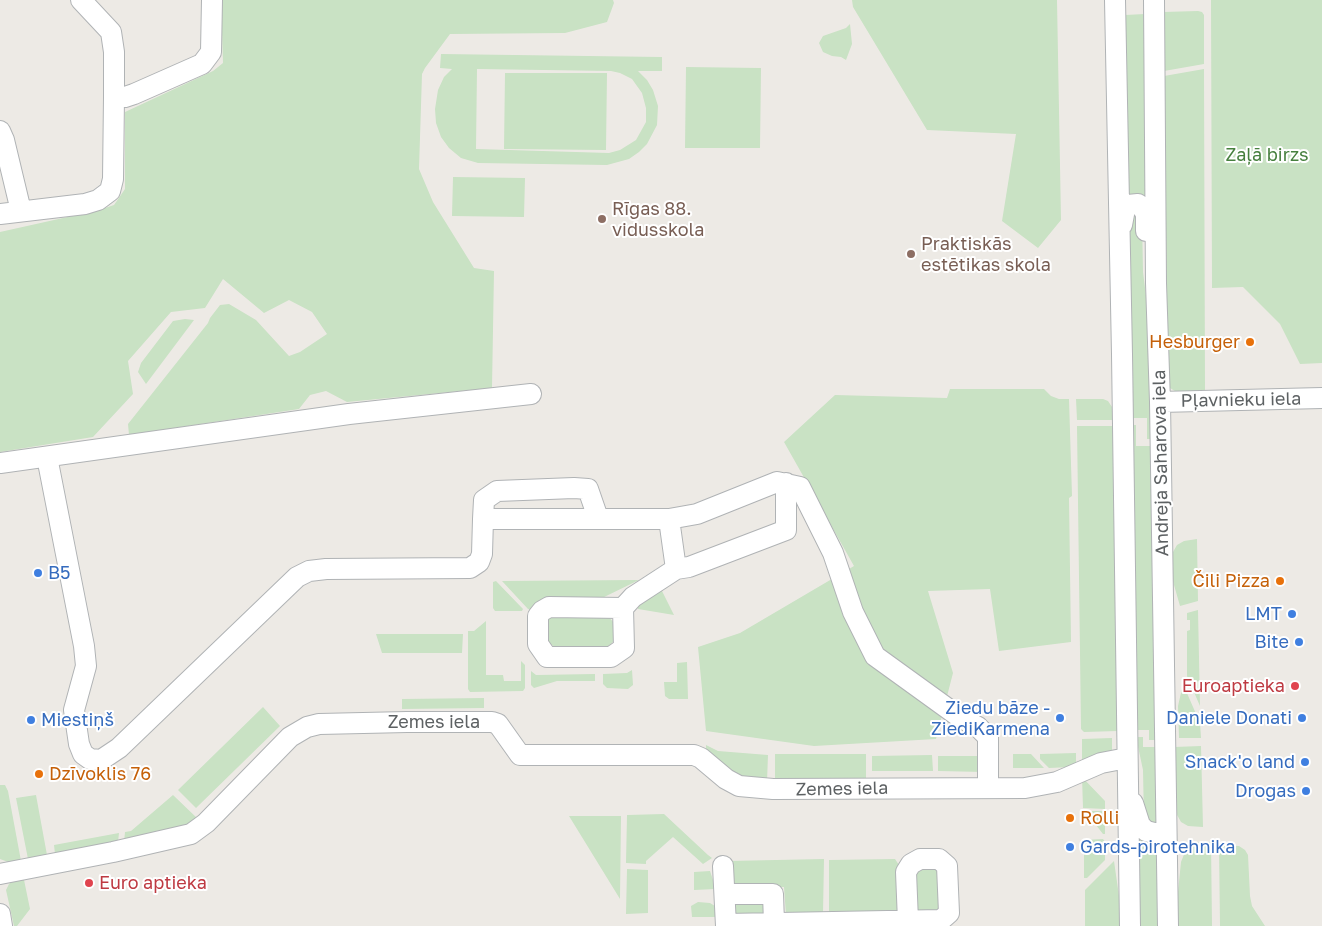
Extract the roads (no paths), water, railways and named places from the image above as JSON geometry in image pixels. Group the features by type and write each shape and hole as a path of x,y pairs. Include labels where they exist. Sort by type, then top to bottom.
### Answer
{"street":[{"path":"0,214 85,204 98,200 110,191 113,179 114,97 114,52 111,32 81,0"},
{"path":"114,97 125,97 134,94 202,64 211,52 212,0"},
{"path":"1115,0 1130,926"},
{"name":"Andreja Saharova iela","path":"1154,0 1156,283 1160,402 1168,926"},
{"path":"0,131 4,140 20,211"},
{"path":"1120,240 1125,209 1128,205 1138,204 1146,214 1147,265 1156,283"},
{"path":"0,463 349,414 531,394"},
{"name":"Pļavnieku iela","path":"1160,402 1322,398"},
{"path":"47,457 84,646 86,666 74,710 79,744 83,754 90,759 102,760 119,748 297,577 309,571 326,569 470,568 479,562 482,554 484,500 497,491 574,488 588,490 598,518"},
{"path":"483,519 669,519 697,514 777,482 800,488 833,553 853,612 875,656 958,716 978,727 988,737 988,788"},
{"path":"623,608 549,608 542,610 538,616 538,644 547,657 611,657 624,648 623,608 632,597 676,569 689,567 786,530 786,483"},
{"path":"669,519 676,569"},
{"name":"Zemes iela","path":"0,874 113,852 191,834 206,823 290,737 307,727 319,724 492,722 498,724 520,755 694,755 701,758 726,780 739,786 773,789 1038,787 1057,782 1101,763 1127,758"},
{"path":"1127,782 1140,826 1154,834 1166,833"},
{"path":"723,866 726,925 908,920"},
{"path":"725,894 773,894 774,923"},
{"path":"0,914 2,926"}],"place":[{"name":"Rīgas 88. vidusskola","path":"602,219"},
{"name":"Praktiskās estētikas skola","path":"911,254"},
{"name":"Hesburger","path":"1250,342"},
{"name":"B5","path":"38,573"},
{"name":"Čili Pizza","path":"1280,581"},
{"name":"LMT","path":"1292,614"},
{"name":"Bite","path":"1299,642"},
{"name":"Euroaptieka","path":"1295,686"},
{"name":"Ziedu bāze - ZiediKarmena","path":"1060,718"},
{"name":"Daniele Donati","path":"1302,718"},
{"name":"Miestiņš","path":"31,720"},
{"name":"Snack'o land","path":"1305,762"},
{"name":"Dzīvoklis 76","path":"39,774"},
{"name":"Drogas","path":"1306,791"},
{"name":"Rolli","path":"1070,818"},
{"name":"Gards-pirotehnika","path":"1070,847"},
{"name":"Euro aptieka","path":"89,883"}],"park label":[{"name":"Zaļā birzs","path":"1267,155"}]}
